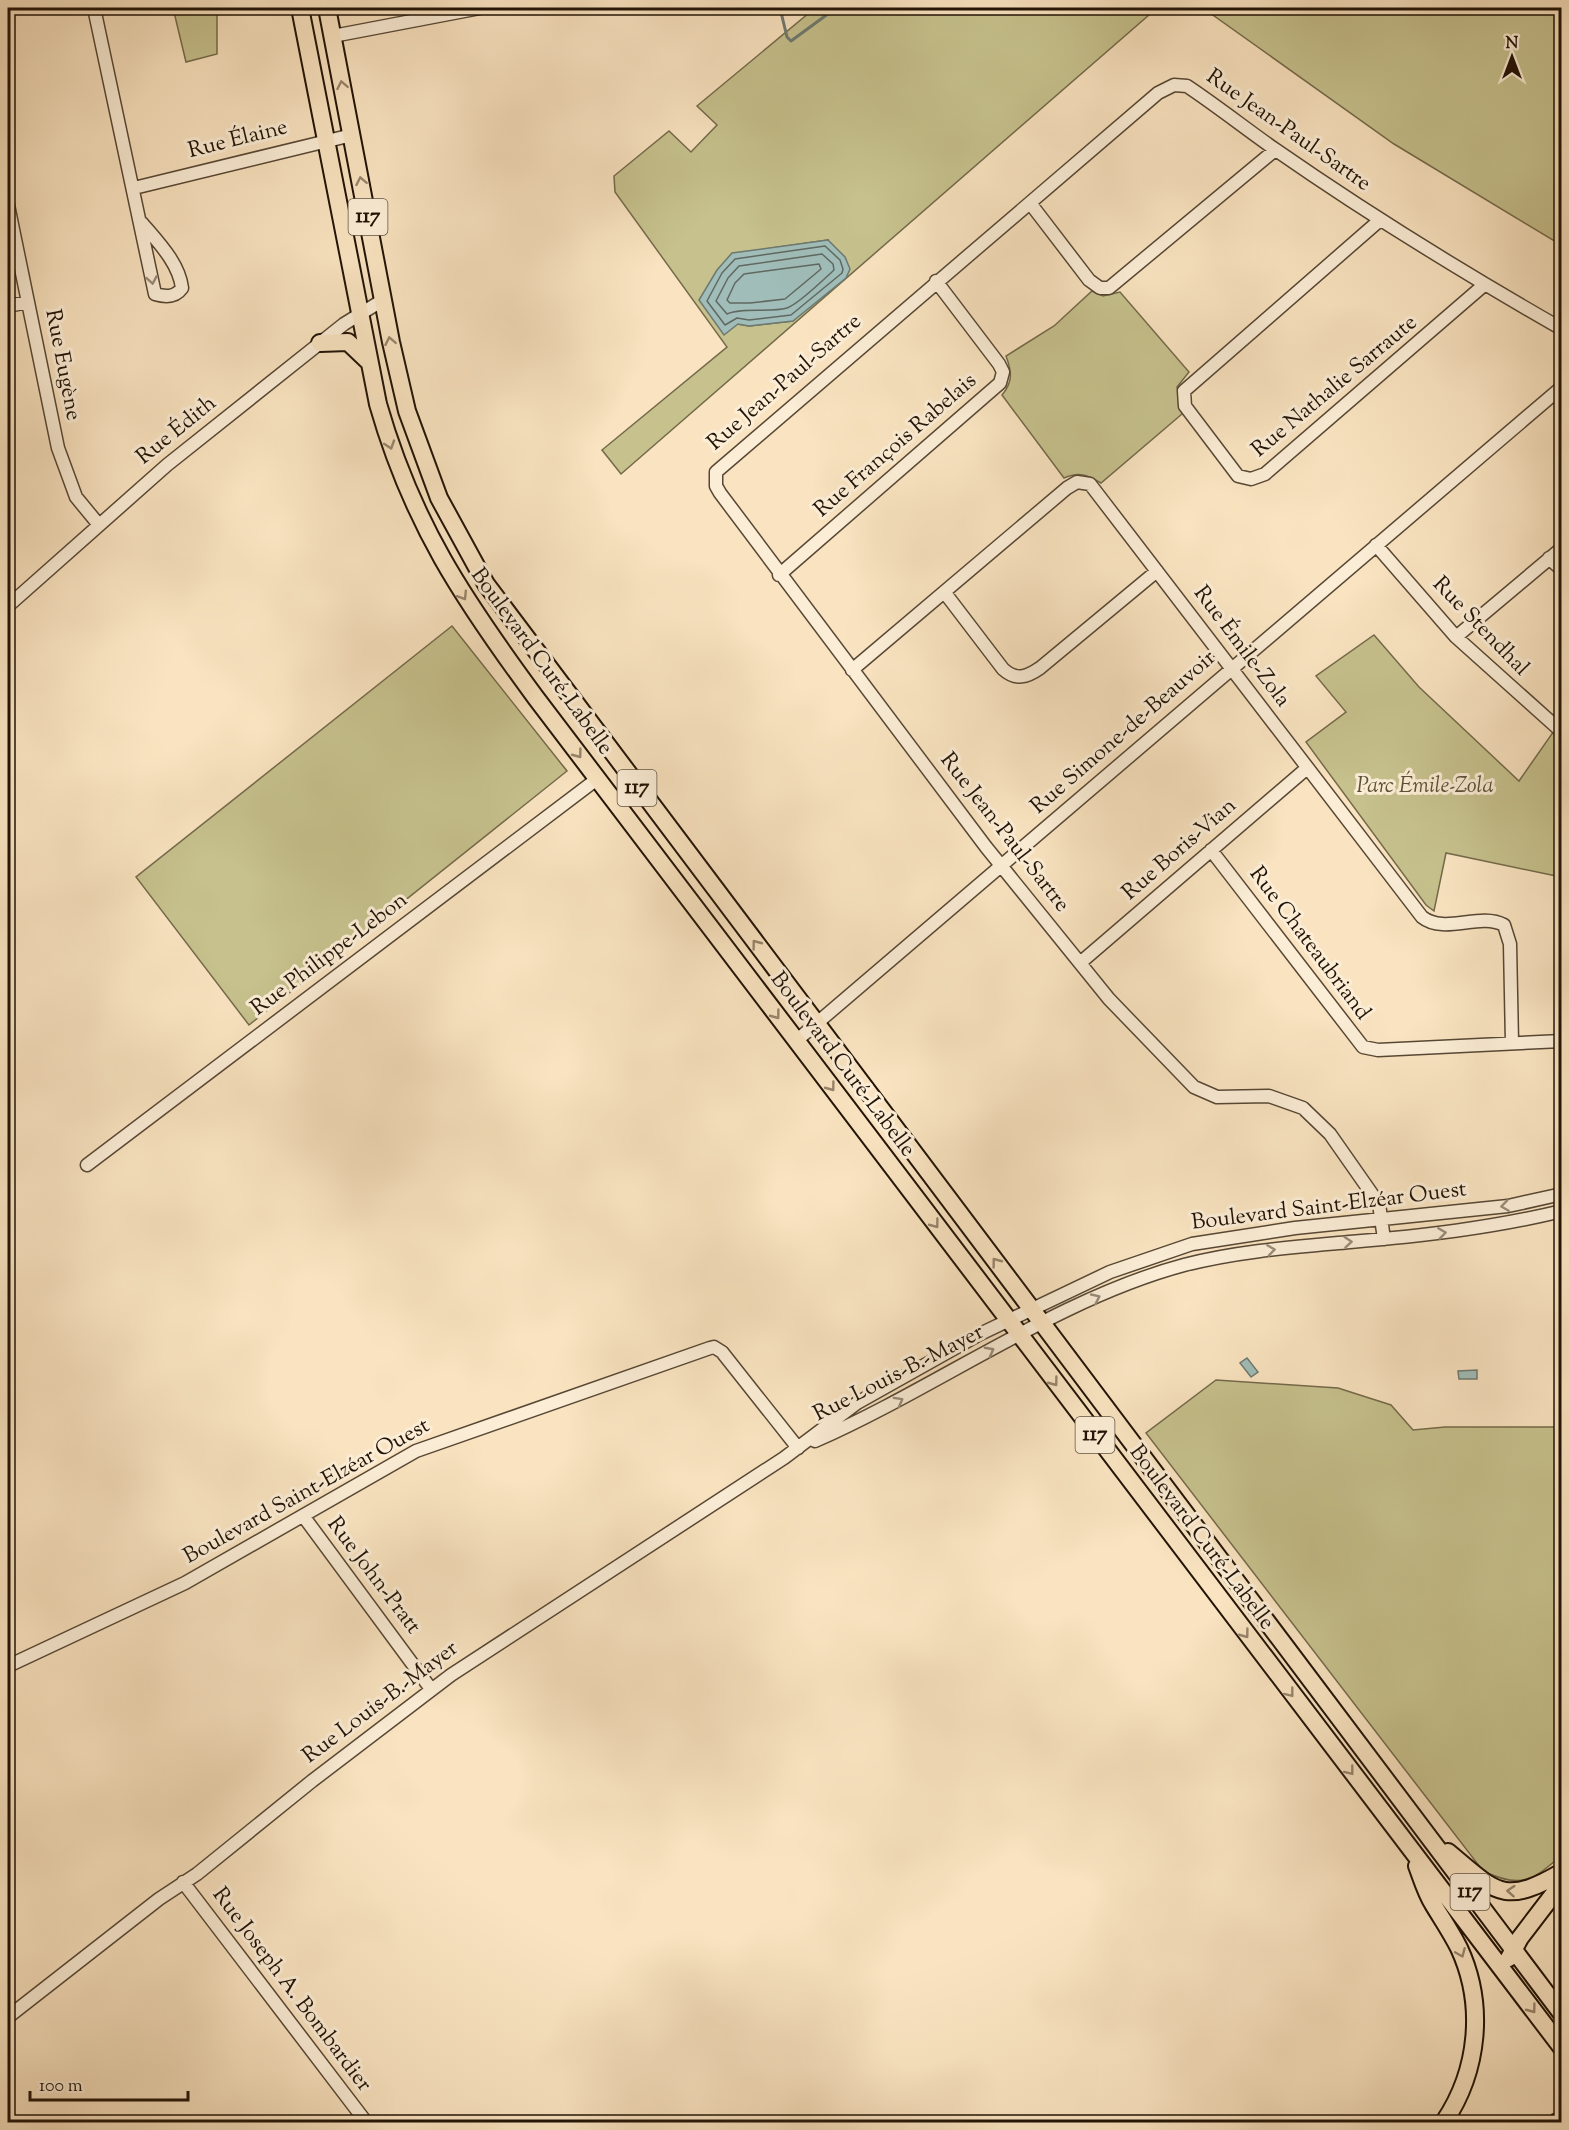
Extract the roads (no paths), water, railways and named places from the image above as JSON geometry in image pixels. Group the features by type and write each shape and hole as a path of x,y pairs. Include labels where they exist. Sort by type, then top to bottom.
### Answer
{"main road":[{"name":"Boulevard Curé-Labelle","path":"300,8 368,362 392,451 417,512 441,559 483,626 597,779 1562,2048"},
{"name":"Boulevard Curé-Labelle","path":"327,8 397,373 416,441 445,511 480,576 522,635 1032,1308 1562,2014"},
{"path":"320,343 348,342 368,362"},
{"path":"1426,1834 1484,1883 1501,1891 1527,1891 1562,1872"},
{"path":"1408,1846 1432,1902 1459,1948 1474,1997 1474,2038 1470,2066 1461,2092 1444,2122"},
{"path":"1502,1970 1513,1950 1562,1883"},
{"path":"1557,2122 1562,2121"}],"street":[{"path":"94,8 142,223 155,294 166,298 179,293 182,288 181,277 169,256 142,223"},
{"path":"333,36 480,8"},
{"name":"Rue Jean-Paul-Sartre","path":"1384,1239 1379,1204 1336,1143 1303,1108 1269,1096 1217,1097 1194,1087 1109,999 1001,866 779,575 720,493 716,486 716,472 936,281 1158,93 1174,84 1187,86 1275,150 1380,220 1484,285 1562,329"},
{"name":"Rue Élaine","path":"134,188 352,135"},
{"path":"1030,203 1089,280 1096,286 1109,288 1275,150"},
{"name":"Rue Eugène","path":"8,205 58,448 76,497 99,525"},
{"name":"Rue Nathalie Sarraute","path":"1380,220 1184,391 1185,406 1241,477 1256,479 1270,471 1484,285"},
{"name":"Rue François Rabelais","path":"779,575 1000,383 1003,372 999,364 936,281"},
{"name":"Rue Édith","path":"8,606 167,465 320,343 383,300"},
{"path":"8,306 28,302"},
{"name":"Rue Simone-de-Beauvoir","path":"796,1041 1562,387"},
{"name":"Rue Émile-Zola","path":"852,670 1066,488 1083,482 1094,488 1306,769 1422,917 1433,923 1492,922 1504,926 1510,944 1512,1043"},
{"name":"Rue Stendhal","path":"1376,545 1456,638 1562,732"},
{"path":"1456,638 1562,548"},
{"path":"1549,558 1562,570"},
{"path":"945,593 1004,669 1013,676 1020,677 1040,668 1157,571"},
{"name":"Rue Boris-Vian","path":"1080,963 1306,769"},
{"name":"Rue Philippe-Lebon","path":"87,1165 597,779"},
{"name":"Rue Chateaubriand","path":"1211,850 1363,1047 1377,1050 1562,1041"},
{"name":"Boulevard Saint-Elzéar Ouest","path":"1007,1320 1110,1272 1182,1246 1276,1230 1508,1206 1562,1194"},
{"name":"Boulevard Saint-Elzéar Ouest","path":"1019,1336 1126,1285 1196,1262 1294,1247 1384,1239 1513,1222 1562,1211"},
{"name":"Rue Louis-B.-Mayer","path":"8,2017 431,1689 798,1448 857,1403 1007,1320"},
{"name":"Rue Louis-B.-Mayer","path":"798,1448 870,1417 1019,1336"},
{"name":"Boulevard Saint-Elzéar Ouest","path":"8,1666 185,1583 427,1446 714,1347 722,1352 798,1448"},
{"name":"Rue John-Pratt","path":"304,1517 431,1689"},
{"name":"Rue Joseph A. Bombardier","path":"183,1882 366,2122"}],"water":[{"path":"828,240 845,257 850,269 846,278 793,321 749,326 738,324 724,335 699,300 717,270 732,253"},
{"path":"1247,1358 1258,1372 1251,1377 1240,1363"},
{"path":"1477,1370 1477,1379 1459,1379 1458,1371"}],"waterway":[{"path":"780,8 787,37 791,41 836,8"}],"park label":[{"name":"Parc Émile-Zola","path":"1425,787"}]}
